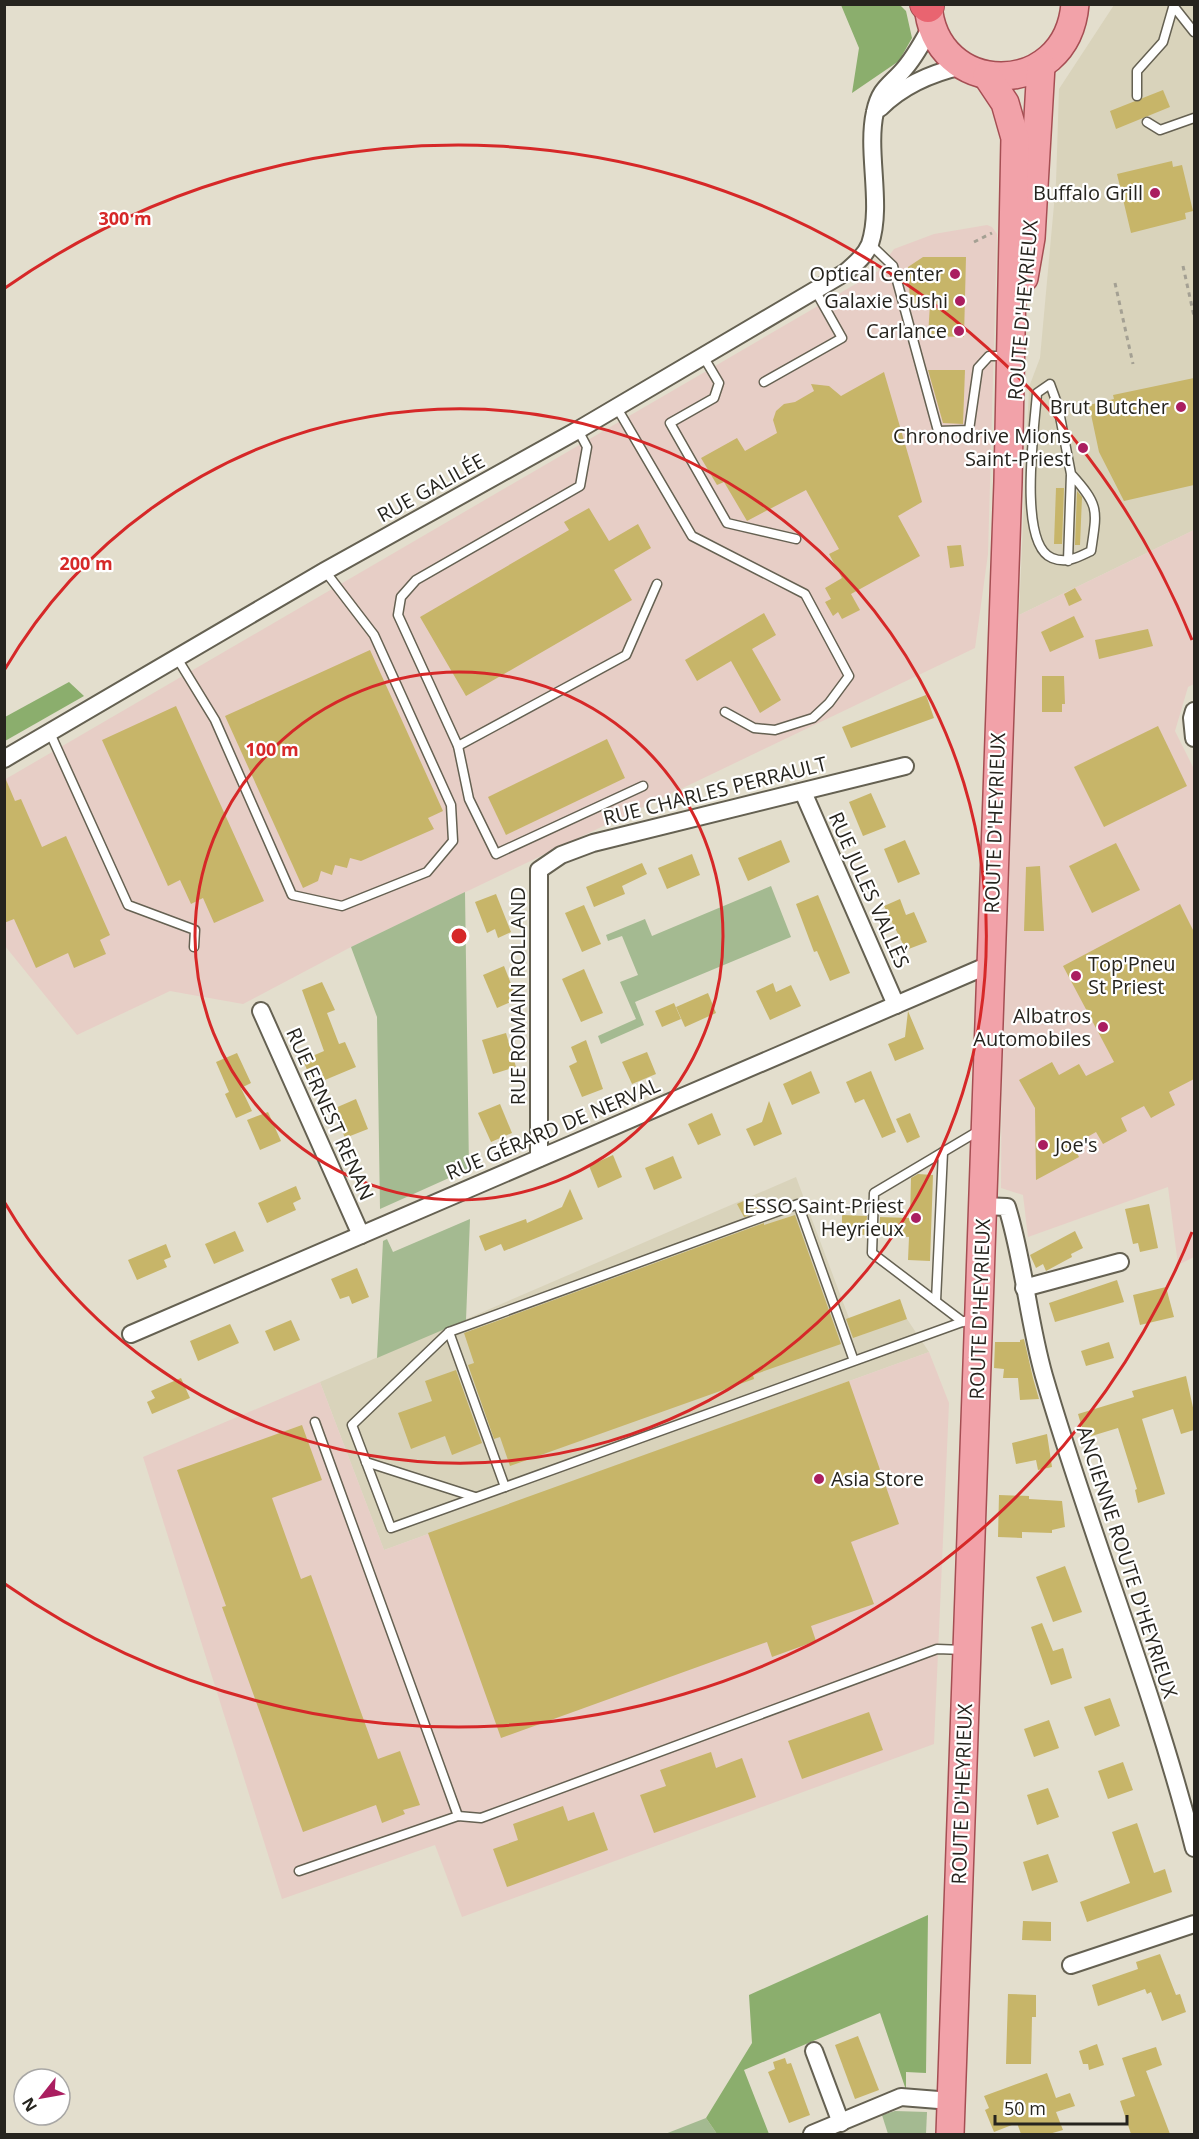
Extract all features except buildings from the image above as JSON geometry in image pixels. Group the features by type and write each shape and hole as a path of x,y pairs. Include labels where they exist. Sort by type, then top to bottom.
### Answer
{"main road":[{"path":"975,71 1006,77 1024,74 1041,66 1056,54 1067,38 1075,4"},
{"name":"ROUTE D'HEYRIEUX","path":"929,10 939,41 975,71 1005,103 1015,138 1009,356 1016,479"},
{"name":"ROUTE D'HEYRIEUX","path":"950,2134 968,1650 971,1319 983,1206 991,964 1016,479 1023,284 1031,238 1041,66"}],"street":[{"path":"870,244 875,200 875,113 886,84 905,69 929,10"},
{"path":"875,113 896,92 916,81 975,71"},
{"name":"RUE GALILÉE","path":"4,759 325,571 578,430 846,272 860,260 870,244"},
{"path":"1194,711 1192,718 1194,738"},
{"name":"RUE CHARLES PERRAULT","path":"539,870 561,855 593,843 905,766"},
{"name":"RUE JULES VALLÈS","path":"803,792 896,1005"},
{"name":"RUE ROMAIN ROLLAND","path":"539,870 539,1158"},
{"name":"RUE GÉRARD DE NERVAL","path":"131,1334 991,964"},
{"name":"RUE ERNEST RENAN","path":"261,1011 361,1235"},
{"name":"ANCIENNE ROUTE D'HEYRIEUX","path":"983,1206 1007,1207 1017,1238 1024,1288 1043,1374 1133,1643 1194,1848"},
{"path":"1024,1288 1120,1262"},
{"path":"1071,1965 1194,1924"},
{"path":"814,2051 841,2123"},
{"path":"812,2134 901,2097 951,2101"}],"lane":[{"path":"1175,6 1194,32"},
{"path":"1137,96 1137,72 1163,42 1175,6"},
{"path":"1147,122 1160,130 1194,118"},
{"path":"870,244 893,266 911,340 938,431 969,430 978,368 989,356 1009,356"},
{"path":"764,382 842,338 815,290"},
{"path":"704,356 719,383 714,398 670,423 727,523 796,539"},
{"path":"1068,561 1071,474 1058,406 1050,384 1037,393 1016,479 1038,543 1050,558 1068,561 1091,551 1096,514 1091,496 1071,474"},
{"path":"616,408 692,536 805,594 849,675 829,703 813,718 775,730 754,728 725,712"},
{"path":"578,430 587,447 580,486 416,580 401,597 398,615 458,746 469,799 496,854 643,786"},
{"path":"177,658 215,720 292,895 342,906 427,872 453,841 451,805 375,635 325,571"},
{"path":"458,746 626,654 657,584"},
{"path":"50,734 128,905 195,930 194,947"},
{"path":"971,1319 936,1301 872,1253 874,1193 986,1127"},
{"path":"936,1301 943,1152"},
{"path":"854,1361 798,1204 449,1332 352,1425 391,1528 971,1319"},
{"path":"449,1332 504,1487"},
{"path":"315,1422 458,1816"},
{"path":"366,1462 476,1497"},
{"path":"299,1871 458,1816 481,1818 937,1649 968,1650"}],"path":[{"path":"1183,266 1194,316"},
{"path":"1115,283 1133,364"}],"shaded area":[{"path":"1114,5 1194,5 1194,530 1019,615 1029,387 1040,358 1056,183 1059,89"},
{"path":"987,225 992,227 997,234 994,343 988,554 975,648 351,947 243,1004 170,991 77,1035 5,946 4,780 878,271 894,249 934,234"},
{"path":"1194,530 1194,684 1188,687 1175,731 1194,769 1194,1257 1178,1265 1168,1187 1028,1237 1023,1195 1001,1188 1002,1030 1019,615"},
{"path":"796,1177 849,1318 907,1319 929,1352 384,1550 320,1382"},
{"path":"929,1352 949,1403 934,1744 462,1917 435,1845 282,1899 143,1457 320,1382 384,1550"}],"green space":[{"path":"841,5 900,5 906,11 912,38 899,61 852,93 859,48"},
{"path":"69,682 84,696 5,741 5,717"},
{"path":"771,886 791,937 635,1002 644,1025 601,1044 598,1036 636,1019 620,982 638,975 622,936 608,941 606,935 645,919 652,936"},
{"path":"465,892 469,1169 380,1209 377,1017 351,947"},
{"path":"470,1219 466,1320 377,1358 383,1241 387,1239 393,1252"},
{"path":"928,1915 926,2073 906,2072 906,2090 880,2013 744,2070 769,2134 717,2134 706,2118 752,2043 749,1995"},
{"path":"895,2111 927,2112 926,2134 888,2134 882,2115"},
{"path":"706,2118 717,2134 665,2134"}],"place":[{"name":"Buffalo Grill","path":"1155,193"},
{"name":"Optical Center","path":"955,274"},
{"name":"Galaxie Sushi","path":"960,301"},
{"name":"Carlance","path":"959,331"},
{"name":"Brut Butcher","path":"1181,407"},
{"name":"Chronodrive Mions Saint-Priest","path":"1083,448"},
{"name":"Top'Pneu St Priest","path":"1076,976"},
{"name":"Albatros Automobiles","path":"1103,1027"},
{"name":"Joe's","path":"1043,1145"},
{"name":"ESSO Saint-Priest Heyrieux","path":"916,1218"},
{"name":"Asia Store","path":"819,1479"}]}
